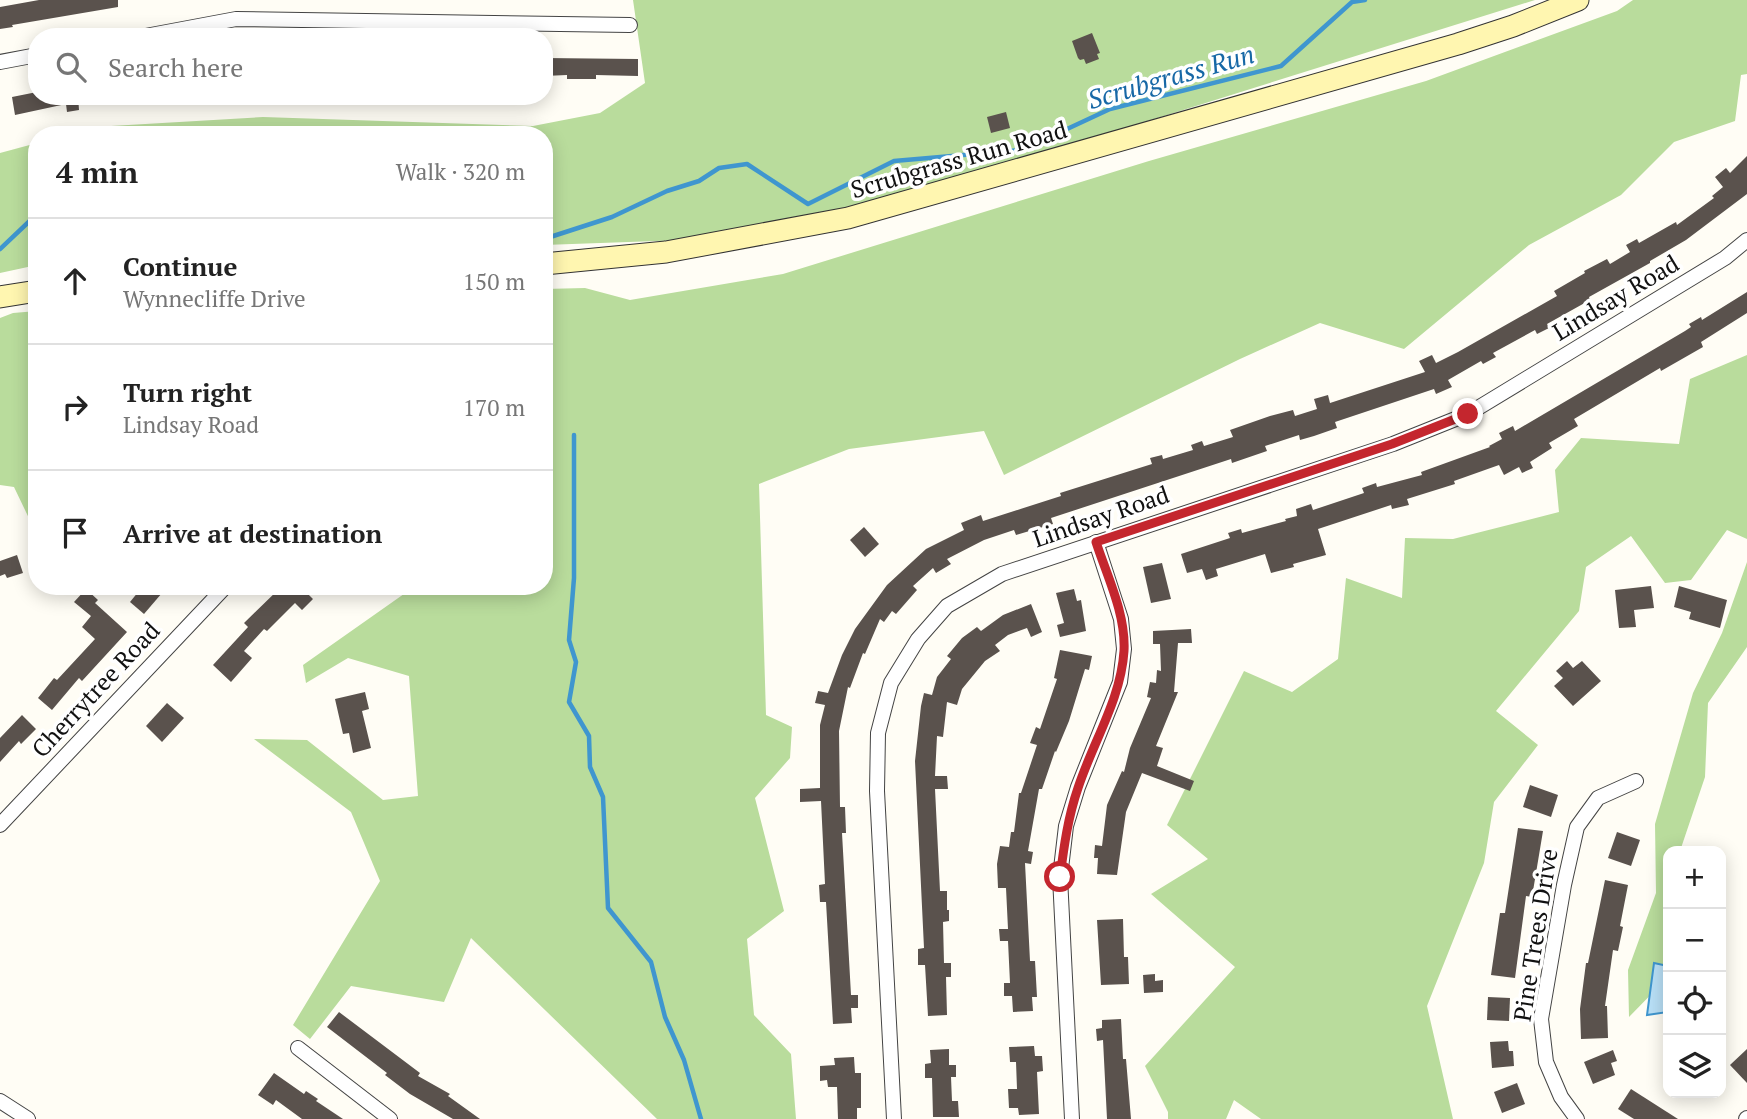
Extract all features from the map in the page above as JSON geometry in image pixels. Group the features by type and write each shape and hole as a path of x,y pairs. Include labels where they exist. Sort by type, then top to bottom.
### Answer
{"street":[{"name":"Scrubgrass Run Road","path":"553,263 666,252 848,218 1458,44 1578,0"},
{"path":"188,28 236,19 630,25"},
{"path":"0,62 28,57"},
{"name":"Lindsay Road","path":"894,1119 877,790 878,733 891,683 918,639 947,606 1002,574 1392,444 1468,414 1725,258 1747,240"},
{"path":"0,297 28,292"},
{"path":"1072,1119 1060,877 1066,826 1078,787 1120,682 1124,649 1121,619 1096,542"},
{"name":"Cherrytree Road","path":"0,824 217,595"},
{"name":"Pine Trees Drive","path":"1577,1119 1561,1097 1546,1062 1541,1020 1562,897 1577,827 1598,798 1636,781"},
{"path":"298,1048 390,1119"},
{"path":"0,1101 28,1119"}],"green space":[{"path":"633,0 1535,0 959,180 713,239 553,245 553,126 533,126 600,113 645,83"},
{"path":"1633,0 1747,0 1747,74 1741,75 1735,121 1674,142 1621,195 1529,245 1404,349 1320,323 1240,359 1004,475 984,431 849,449 759,484 766,715 792,727 790,758 755,798 784,911 747,939 754,1015 791,1054 796,1119 657,1119 471,938 444,1002 351,986 310,1039 293,1025 380,881 351,812 254,739 307,740 383,800 418,796 409,676 348,658 306,683 303,665 402,595 553,595 553,289 585,288 630,300 783,274 1149,161 1426,81 1617,11"},
{"path":"263,117 533,126 111,126"},
{"path":"28,145 28,267 0,273 0,153"},
{"path":"28,312 28,516 14,487 0,485 0,318"},
{"path":"1747,355 1747,539 1727,530 1691,580 1665,583 1631,536 1586,567 1579,611 1496,711 1538,745 1494,802 1484,863 1427,1006 1453,1119 1261,1119 1234,1100 1226,1119 1168,1119 1168,1112 1145,1066 1235,967 1151,894 1208,859 1167,825 1244,671 1292,692 1338,659 1346,578 1402,598 1405,538 1453,539 1559,512 1555,470 1581,438 1679,444 1690,379"},
{"path":"1747,562 1747,647 1708,703 1705,777 1682,846 1663,846 1663,982 1629,1017 1628,970 1656,893 1655,824 1693,693 1722,633"}],"water":[{"path":"1654,963 1663,965 1663,1013 1647,1015"}],"building":[{"path":"39,0 118,0 118,7 0,29 0,7"},
{"path":"1092,33 1100,53 1097,54 1099,59 1086,64 1084,59 1078,58 1072,41"},
{"path":"553,58 638,59 638,76 596,75 596,79 567,79 567,75 553,76"},
{"path":"28,94 28,105 61,105 15,115 12,97"},
{"path":"66,105 79,105 79,110 67,112"},
{"path":"1006,112 1010,128 991,133 987,117"},
{"path":"1747,156 1747,194 1686,240 1547,324 1549,328 1537,334 1535,330 1493,353 1496,357 1483,364 1481,361 1448,380 1452,387 1436,394 1434,389 1335,422 1337,428 1314,436 1300,440 1299,435 1265,446 1267,451 1232,463 1231,459 1051,518 1053,524 1016,535 1014,530 984,540 947,559 951,564 936,573 933,568 913,586 917,590 896,614 892,611 884,622 880,619 850,688 848,687 839,731 840,807 845,807 846,833 842,833 851,995 858,995 858,1008 851,1008 852,1023 833,1024 826,902 820,902 819,885 825,884 821,801 800,802 800,789 820,788 820,725 825,705 815,703 818,691 828,693 855,629 887,585 926,549 964,530 961,523 981,515 983,521 1061,496 1060,493 1152,464 1150,458 1162,455 1163,459 1193,450 1191,445 1202,441 1204,446 1233,437 1230,430 1270,416 1293,410 1295,416 1317,409 1314,399 1328,395 1330,403 1425,372 1419,361 1432,355 1436,363 1458,352 1557,296 1554,291 1585,273 1584,271 1607,259 1610,264 1630,252 1626,245 1637,239 1639,243 1676,222 1677,225 1714,198 1712,196 1723,187 1715,177 1726,168 1730,173"},
{"path":"1747,292 1747,313 1701,342 1703,347 1661,371 1660,368 1574,419 1578,426 1549,443 1552,448 1530,462 1533,468 1522,473 1519,467 1504,475 1499,465 1454,481 1455,484 1407,499 1409,505 1392,509 1391,505 1318,529 1326,555 1293,564 1294,567 1271,573 1265,554 1216,569 1218,576 1206,580 1202,569 1187,573 1181,554 1230,538 1228,533 1241,529 1242,533 1286,521 1285,519 1297,516 1296,509 1311,504 1313,510 1364,493 1362,488 1376,483 1377,487 1422,475 1421,472 1490,447 1502,439 1499,433 1513,426 1515,431 1685,331 1691,327 1689,324 1701,317 1702,320"},
{"path":"864,527 879,544 865,557 850,540"},
{"path":"17,555 23,573 7,578 5,574 0,576 0,561"},
{"path":"1162,563 1171,599 1151,603 1143,567"},
{"path":"1651,586 1654,608 1634,610 1636,627 1619,628 1615,590"},
{"path":"1679,586 1727,600 1720,628 1689,619 1691,612 1674,607"},
{"path":"1074,589 1077,601 1081,600 1086,631 1060,637 1057,625 1064,623 1056,593"},
{"path":"80,595 93,595 98,600 95,603 127,632 82,681 79,678 52,710 38,698 54,678 57,680 95,639 82,627 91,616 74,602"},
{"path":"136,595 160,595 144,614 130,602"},
{"path":"273,595 309,595 313,599 302,610 295,603 267,631 264,629 244,651 252,658 231,682 213,665 248,627 244,623"},
{"path":"1031,604 1042,632 1031,637 1027,628 1008,635 995,645 1000,651 985,661 962,689 957,705 947,702 943,737 937,736 935,776 947,776 948,789 935,789 940,891 947,891 949,910 949,921 943,922 944,963 951,963 951,977 946,977 947,1015 928,1016 925,965 918,965 918,949 924,948 915,761 924,693 932,695 937,677 951,659 947,656 962,638 977,627 981,631 1003,615"},
{"path":"1191,629 1192,643 1178,643 1174,692 1178,692 1156,746 1163,748 1157,766 1194,781 1190,791 1142,773 1126,812 1117,875 1097,874 1095,845 1102,846 1107,805 1122,771 1124,772 1130,748 1151,698 1147,697 1150,682 1156,683 1157,670 1161,671 1160,644 1153,644 1153,631"},
{"path":"1060,650 1092,656 1089,670 1085,669 1069,721 1042,789 1039,789 1028,851 1033,852 1031,864 1025,863 1030,961 1035,961 1037,997 1032,997 1033,1011 1013,1012 1012,996 1004,996 1004,983 1010,983 1008,941 1000,941 999,929 1008,929 1006,888 998,888 997,864 1000,846 1009,847 1011,832 1014,832 1019,793 1037,745 1030,743 1036,727 1040,729 1057,679 1054,678"},
{"path":"1567,661 1573,668 1582,661 1601,681 1573,706 1554,686 1563,678 1556,671"},
{"path":"365,692 369,709 362,711 371,748 353,753 349,733 343,734 335,699"},
{"path":"167,703 184,718 162,742 146,726"},
{"path":"22,715 36,729 21,744 19,741 0,762 0,738"},
{"path":"1530,785 1558,795 1551,817 1523,807"},
{"path":"1518,828 1543,831 1532,897 1526,896 1515,978 1491,975 1500,913 1505,913"},
{"path":"1617,832 1640,840 1631,866 1608,858"},
{"path":"1605,880 1628,885 1620,926 1623,927 1618,951 1613,950 1605,1006 1608,1038 1581,1039 1580,1009 1586,963"},
{"path":"1123,919 1124,957 1128,957 1129,984 1101,985 1097,920"},
{"path":"1155,974 1155,981 1163,980 1163,992 1144,993 1143,975"},
{"path":"1488,997 1510,998 1509,1021 1487,1020"},
{"path":"339,1012 420,1073 418,1076 450,1094 448,1096 480,1119 453,1119 410,1094 327,1027"},
{"path":"1121,1019 1131,1119 1107,1119 1103,1040 1097,1041 1096,1029 1102,1028 1102,1020"},
{"path":"1508,1041 1509,1051 1513,1051 1514,1066 1492,1068 1490,1042"},
{"path":"1034,1046 1035,1056 1042,1056 1043,1071 1037,1072 1039,1114 1019,1115 1018,1108 1009,1108 1008,1089 1017,1089 1016,1062 1010,1062 1009,1047"},
{"path":"949,1049 949,1065 956,1065 956,1077 951,1077 952,1101 958,1101 959,1117 933,1117 932,1078 925,1078 925,1064 931,1063 930,1050"},
{"path":"1747,1049 1747,1083 1730,1065"},
{"path":"1613,1050 1617,1061 1611,1063 1615,1075 1593,1084 1584,1062"},
{"path":"854,1057 855,1073 861,1073 861,1108 857,1108 857,1119 838,1119 837,1087 828,1087 827,1080 820,1081 820,1066 835,1065 834,1058"},
{"path":"274,1073 304,1094 306,1091 318,1099 316,1101 343,1119 302,1119 276,1100 273,1105 258,1095"},
{"path":"1517,1083 1525,1104 1502,1113 1494,1092"},
{"path":"1631,1089 1678,1119 1634,1119 1618,1109"}],"waterway":[{"name":"Scrubgrass Run","path":"553,236 612,217 667,191 699,181 719,168 747,164 808,204 894,161 1022,150 1110,109 1281,66 1352,2 1365,0"},
{"name":"Scrubgrass Run","path":"0,249 28,223"},
{"path":"574,435 574,578 569,640 576,662 569,702 589,736 590,767 603,797 608,908 651,962 665,1017 684,1060 701,1119"}],"route":[{"path":"1060,877 1066,826 1078,787 1120,682 1124,649 1121,619 1096,542 1392,444 1468,414"}]}
